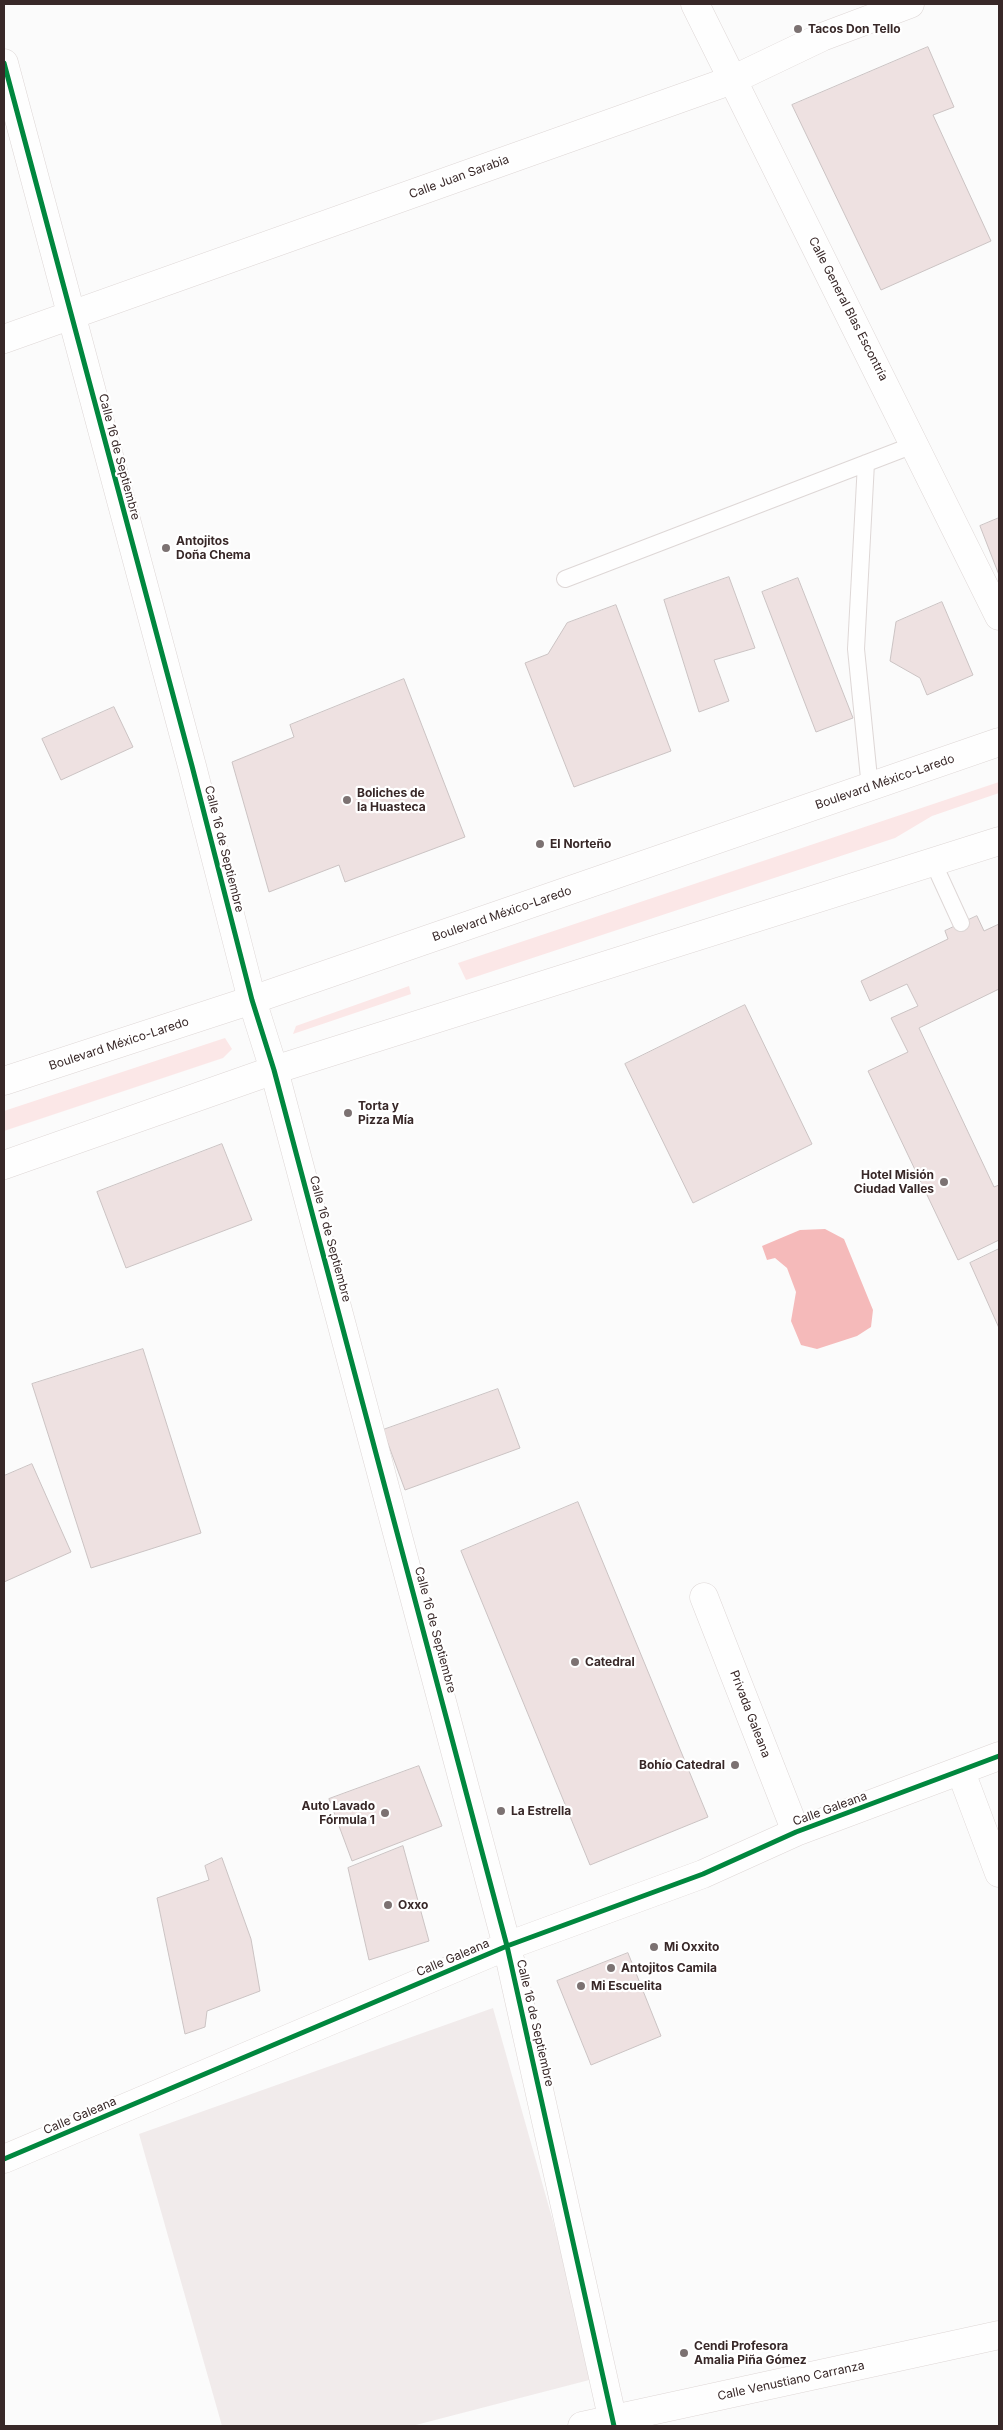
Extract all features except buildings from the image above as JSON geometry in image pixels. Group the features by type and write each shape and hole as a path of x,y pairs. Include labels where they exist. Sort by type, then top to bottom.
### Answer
{"street":[{"name":"Calle General Blas Escontría","path":"695,4 916,444 999,616"},
{"name":"Calle Juan Sarabia","path":"4,339 732,80 822,37 910,4"},
{"name":"Calle 16 de Septiembre","path":"4,63 70,315 190,756 252,1000 274,1070 507,1946 614,2423"},
{"name":"Boulevard México-Laredo","path":"4,1082 252,1000 999,742"},
{"path":"4,1165 274,1070 999,841"},
{"name":"Privada Galeana","path":"704,1597 796,1832"},
{"name":"Calle Galeana","path":"4,2159 507,1946 703,1874 796,1832 999,1756"},
{"path":"960,1772 999,1873"},
{"name":"Calle Venustiano Carranza","path":"582,2426 614,2423 999,2335"}],"lane":[{"path":"564,579 916,444"},
{"path":"866,464 856,649 870,788"},
{"path":"933,862 962,923"}],"shaded area":[{"path":"999,782 999,793 932,816 895,838 466,980 458,963"},
{"path":"409,986 411,994 293,1034 296,1026"},
{"path":"225,1038 232,1049 223,1058 4,1131 4,1111"},
{"path":"825,1229 844,1239 873,1310 871,1327 857,1336 817,1349 801,1345 791,1321 796,1292 787,1268 775,1258 767,1260 762,1246 800,1230"},
{"path":"493,2008 597,2378 412,2426 222,2426 139,2134"}],"cycle path":[{"path":"4,63 192,766 252,1000 274,1070 507,1946 614,2426"},
{"path":"4,2159 507,1946 703,1874 796,1832 999,1756"}],"place":[{"name":"Tacos Don Tello","path":"798,29"},
{"name":"Antojitos Doña Chema","path":"166,548"},
{"name":"Boliches de la Huasteca","path":"347,800"},
{"name":"El Norteño","path":"540,844"},
{"name":"Torta y Pizza Mía","path":"348,1113"},
{"name":"Hotel Misión Ciudad Valles","path":"944,1182"},
{"name":"Catedral","path":"575,1662"},
{"name":"Bohío Catedral","path":"735,1765"},
{"name":"La Estrella","path":"501,1811"},
{"name":"Auto Lavado Fórmula 1","path":"385,1813"},
{"name":"Oxxo","path":"388,1905"},
{"name":"Mi Oxxito","path":"654,1947"},
{"name":"Antojitos Camila","path":"611,1968"},
{"name":"Mi Escuelita","path":"581,1986"},
{"name":"Cendi Profesora Amalia Piña Gómez","path":"684,2353"}]}
